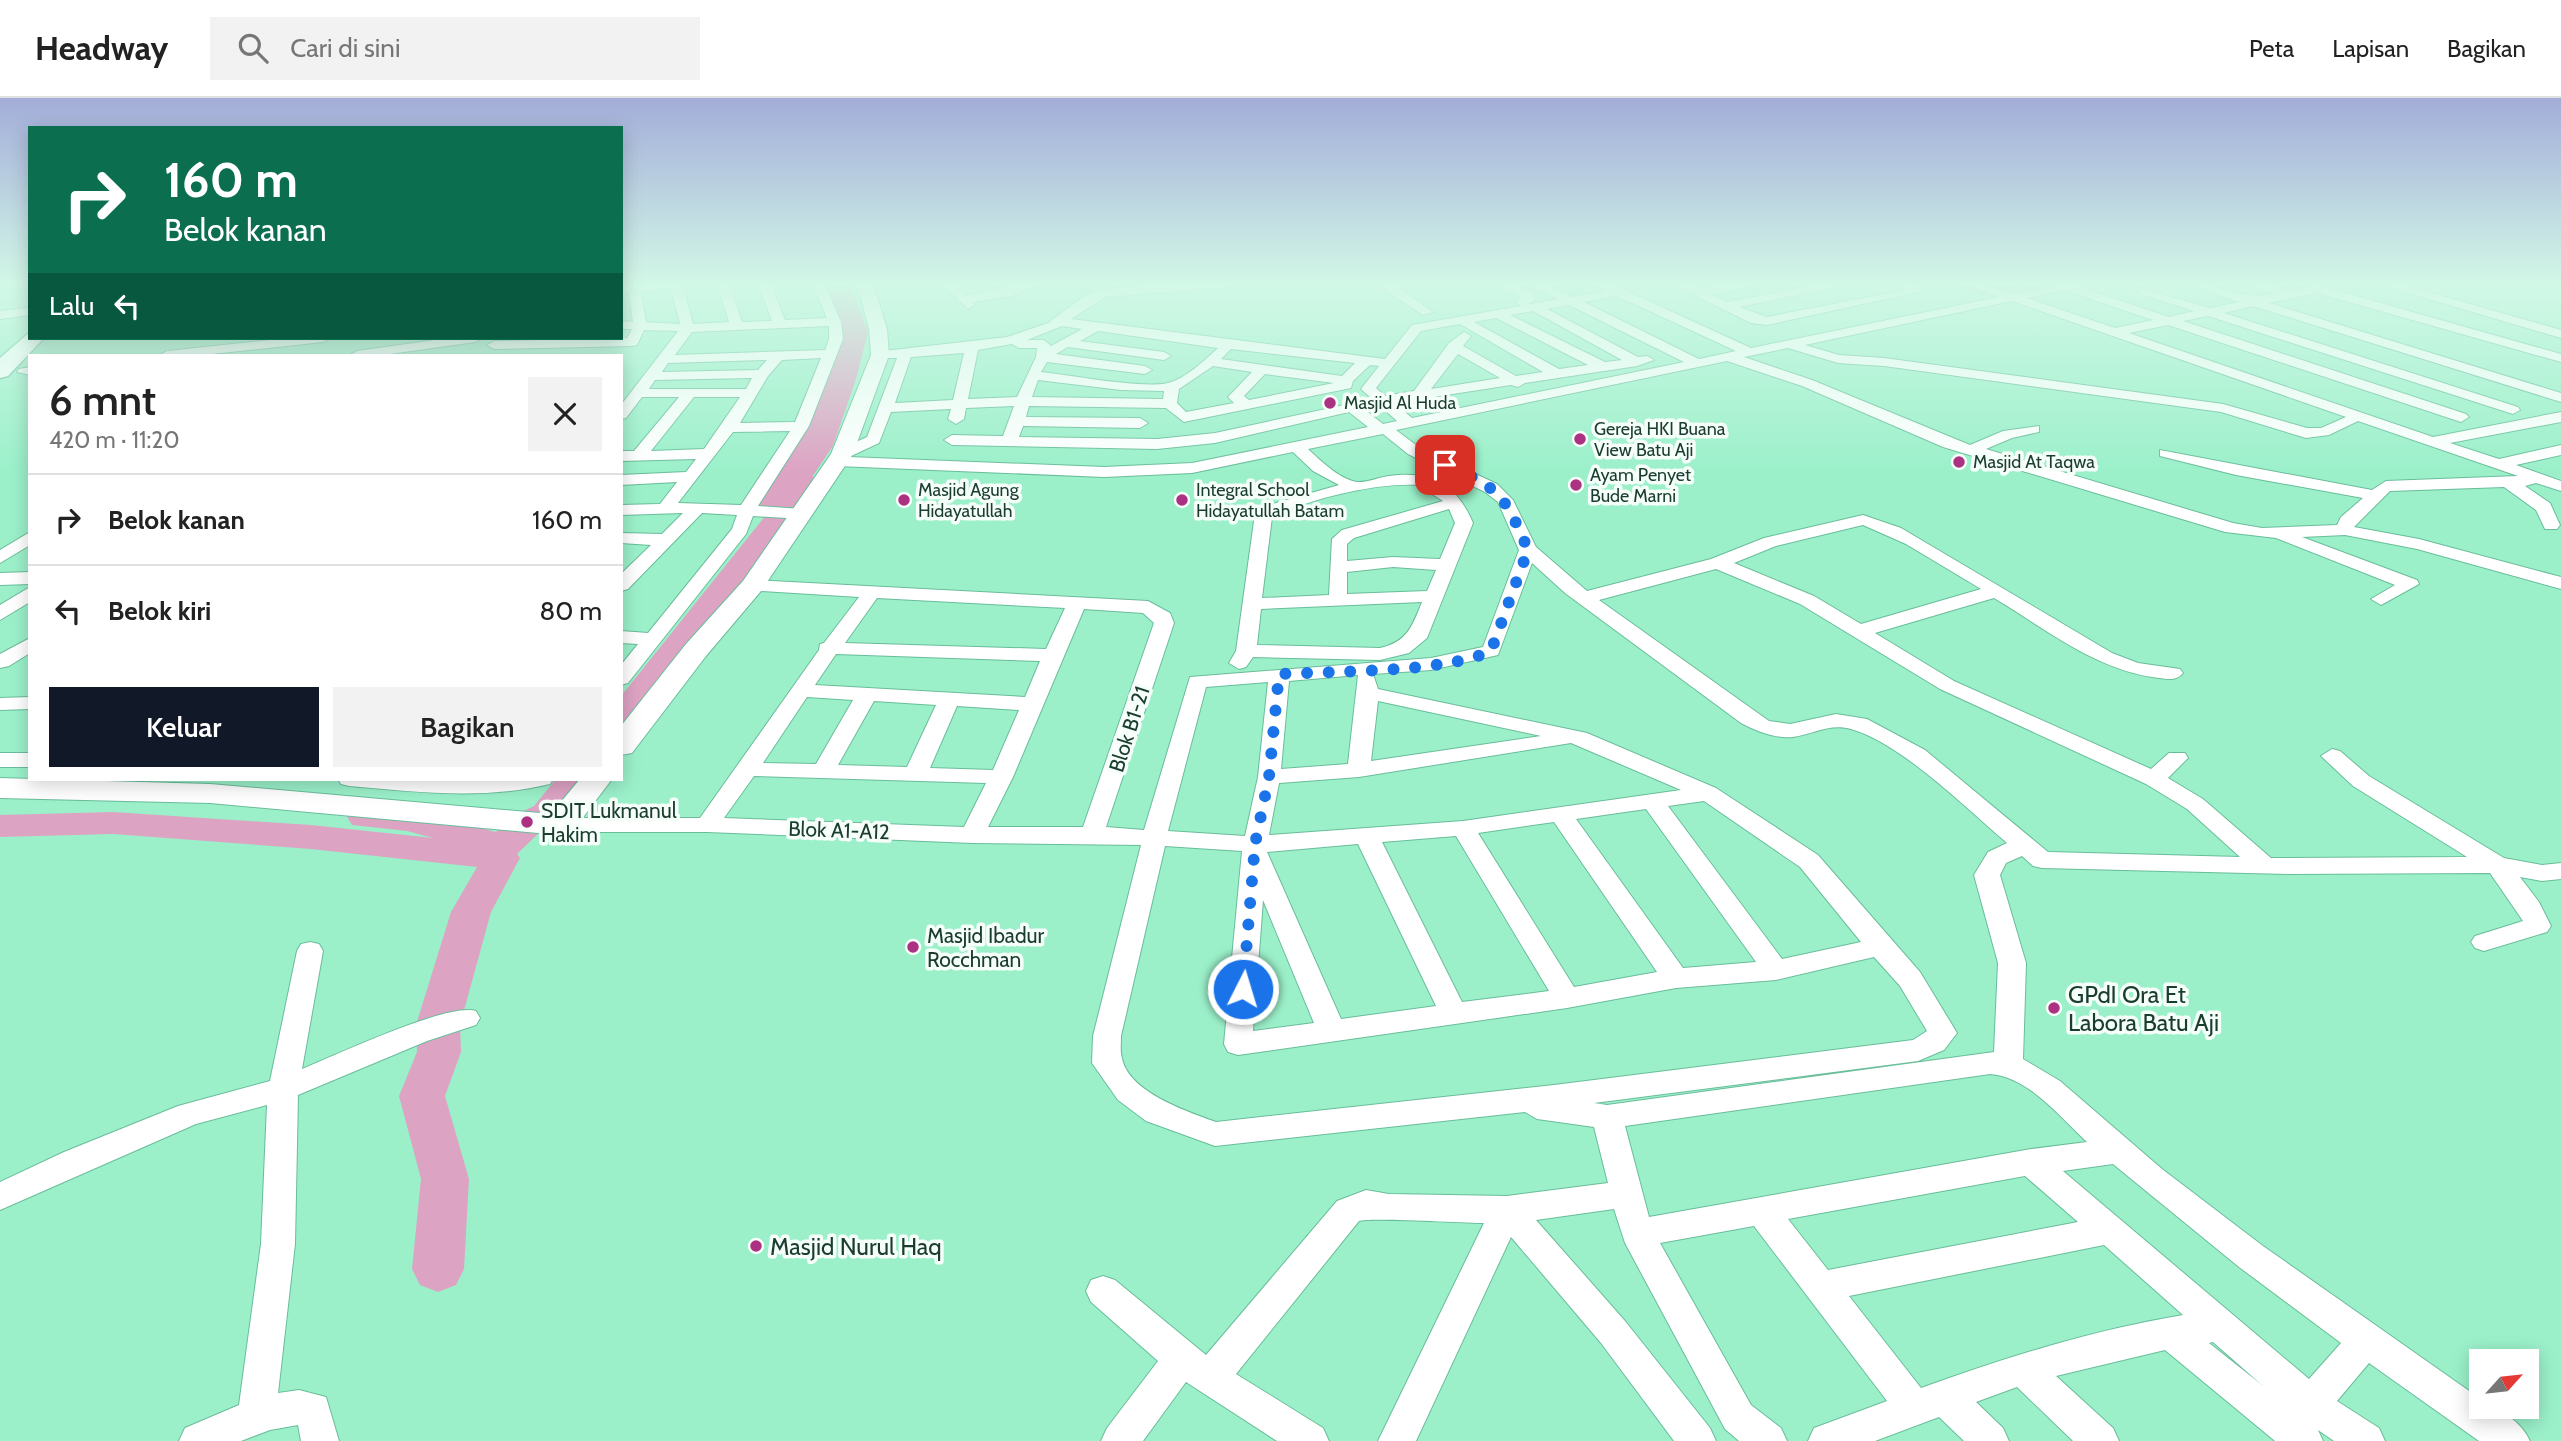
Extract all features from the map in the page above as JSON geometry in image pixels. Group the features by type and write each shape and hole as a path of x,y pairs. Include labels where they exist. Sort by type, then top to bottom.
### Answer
{"highway":[{"path":"0,371 25,346"}],"street":[{"path":"623,413 664,359 680,346"},
{"path":"664,359 778,356 810,346"},
{"path":"623,676 740,530 747,510 801,426 829,346"},
{"path":"623,743 696,650 752,586 797,514 839,458 880,355 879,346"},
{"path":"905,355 968,346"},
{"path":"880,355 1005,346"},
{"path":"1009,441 1019,421 1021,401 1044,357 1044,346"},
{"path":"1044,357 1063,346"},
{"path":"1088,346 1164,356"},
{"path":"1121,386 1179,346"},
{"path":"1032,379 1172,387 1211,362 1227,346"},
{"path":"1234,346 1388,363"},
{"path":"1402,346 1368,389 1410,424"},
{"path":"1420,394 1454,346 1537,394"},
{"path":"1508,346 1559,375"},
{"path":"1564,346 1602,367"},
{"path":"1607,346 1637,362"},
{"path":"1663,346 1699,364"},
{"path":"1735,346 1749,352"},
{"path":"839,458 953,467 1158,472 1250,458 1537,394 1699,364 1774,346"},
{"path":"1794,346 1838,359 2223,408 2306,433 2324,432 2351,420"},
{"path":"2142,346 2351,420 2561,486"},
{"path":"2152,346 2398,430 2561,492"},
{"path":"2244,346 2460,417"},
{"path":"2314,346 2513,410"},
{"path":"2322,348 2331,346"},
{"path":"2394,346 2561,400"},
{"path":"2463,346 2469,347"},
{"path":"2518,346 2561,358"},
{"path":"174,354 221,347"},
{"path":"372,354 427,347"},
{"path":"2357,360 2401,348"},
{"path":"953,467 952,440 972,349"},
{"path":"1381,401 1559,375 1678,353"},
{"path":"839,458 874,440 905,355"},
{"path":"665,509 729,428 762,374 778,356"},
{"path":"1044,357 1145,370"},
{"path":"1728,357 1807,383 1888,420 1971,450 2231,528 2278,533 2345,530 2419,544 2561,583"},
{"path":"1184,417 1346,385 1346,380 1366,361"},
{"path":"1211,362 1346,380"},
{"path":"1440,366 1469,387"},
{"path":"2419,379 2462,367"},
{"path":"1247,405 1236,397 1262,369"},
{"path":"651,376 762,374"},
{"path":"1289,397 1303,375"},
{"path":"1170,404 1172,387"},
{"path":"639,393 752,393"},
{"path":"629,456 697,394"},
{"path":"656,457 697,394"},
{"path":"2398,430 2561,400"},
{"path":"887,408 958,407 1021,401 1170,404 1215,438 1250,458"},
{"path":"1125,405 1157,444"},
{"path":"952,440 1157,444 1215,438 1349,408 1355,409 1414,451 1463,472 1505,500 1528,550 1584,598 1763,726 1790,731 1836,720 1849,721 1917,755 2042,860 2497,865 2555,877"},
{"path":"2431,442 2561,416"},
{"path":"1019,421 1140,424"},
{"path":"729,428 801,426"},
{"path":"1971,450 2008,434 2034,429"},
{"path":"1298,448 1319,468 1356,488"},
{"path":"2493,466 2561,450"},
{"path":"2166,453 2236,470 2374,495"},
{"path":"629,456 709,454"},
{"path":"2541,454 2561,460"},
{"path":"623,480 690,477"},
{"path":"1418,479 1456,502 1464,523 1418,638 1393,652 1242,657 1264,514 1277,507 1356,488 1418,479"},
{"path":"2345,530 2347,521 2386,486 2399,483 2529,481"},
{"path":"2508,482 2544,508 2551,525"},
{"path":"1338,599 1338,543 1348,534 1456,502"},
{"path":"623,510 698,508 797,514"},
{"path":"629,568 668,540 698,508"},
{"path":"1584,598 1717,563 1770,542 1863,520 1878,524 2105,657 2134,669 2173,673"},
{"path":"2278,533 2410,584 2381,599"},
{"path":"623,538 668,540"},
{"path":"0,558 27,540"},
{"path":"1393,562 1456,544"},
{"path":"1367,681 1491,651 1528,550"},
{"path":"1338,567 1393,562 1446,565"},
{"path":"1717,563 1807,600 1947,685 2154,779 2196,804 2263,864"},
{"path":"0,579 28,578"},
{"path":"752,586 1076,605 1051,655 1002,777 972,835"},
{"path":"1859,631 1996,591"},
{"path":"0,614 28,594"},
{"path":"707,825 748,769 827,648 871,594"},
{"path":"1252,604 1434,596"},
{"name":"Blok B1-21","path":"1076,605 1148,607 1163,617 1164,623 1092,834"},
{"path":"623,637 652,639"},
{"path":"1,662 28,645"},
{"path":"827,648 1051,655"},
{"path":"1,662 28,662"},
{"path":"1279,674 1269,777 1255,849 1238,1044 1567,998 1676,978 1776,970 1880,947"},
{"path":"1279,674 1367,681 1578,738 1708,793 1809,861 1910,979 1943,1033 1934,1042 1918,1050 1506,1102 1215,1134 1157,1113 1129,1092 1107,1063 1107,1036 1155,838 1198,681 1279,674"},
{"path":"1359,770 1367,681"},
{"path":"800,690 1031,704"},
{"path":"824,771 867,694"},
{"path":"915,775 949,699"},
{"path":"0,704 28,703"},
{"path":"1269,777 1359,770 1578,738"},
{"path":"2332,756 2361,781 2497,865 2530,908 2538,926 2484,942"},
{"path":"2154,779 2177,758"},
{"path":"0,760 28,760"},
{"path":"748,769 1002,777"},
{"path":"404,781 515,785 533,781"},
{"path":"0,788 93,783 560,825 594,781"},
{"name":"Blok A1-A12","path":"560,825 707,825 972,835 1092,834 1255,849 1463,828 1708,793"},
{"path":"1653,802 1776,970"},
{"path":"1561,815 1676,978"},
{"path":"1463,828 1567,998"},
{"path":"1367,837 1454,1014"},
{"path":"2008,1063 2012,963 1987,875 1997,858 2024,845"},
{"path":"1255,849 1332,1031"},
{"path":"256,1419 278,1244 284,1088 310,951"},
{"path":"0,1197 75,1161 189,1114 284,1088 417,1034 457,1021"},
{"path":"1506,1102 1607,1117 1990,1063 2008,1063 2032,1077 2119,1151 2365,1342 2511,1441"},
{"path":"1607,1117 1624,1194 1637,1233 1738,1417 1768,1441"},
{"path":"1637,1233 2031,1162 2119,1151"},
{"path":"2031,1162 2311,1404 2366,1441"},
{"path":"1120,1441 1348,1211 1366,1203 1389,1208 1507,1210 1624,1194"},
{"path":"1397,1441 1507,1210"},
{"path":"1507,1210 1613,1332 1697,1441"},
{"path":"1762,1211 1820,1287 1930,1403 1990,1441"},
{"path":"1820,1287 2108,1230"},
{"path":"1103,1291 1195,1368 1288,1435"},
{"path":"1827,1441 2022,1368 2135,1339 2219,1325"},
{"path":"2170,1333 2304,1441"},
{"path":"2311,1404 2365,1342"},
{"path":"2022,1368 2100,1441"},
{"path":"198,1441 292,1407 313,1409 320,1441"}],"shaded area":[{"path":"835,346 865,346 833,446 787,514 754,512 803,430"}],"waterway":[{"path":"623,715 773,524 801,478"},
{"path":"365,817 408,820 503,846 528,823 547,814 572,781"},
{"path":"0,826 113,823 311,837 501,858 471,912 438,1025 439,1052 422,1096 445,1179 438,1269"}],"place":[{"name":"Masjid Al Huda","path":"1330,403"},
{"name":"Gereja HKI Buana View Batu Aji","path":"1580,439"},
{"name":"Masjid At Taqwa","path":"1959,462"},
{"name":"Ayam Penyet Bude Marni","path":"1576,485"},
{"name":"Masjid Agung Hidayatullah","path":"904,500"},
{"name":"Integral School Hidayatullah Batam","path":"1182,500"},
{"name":"SDIT Lukmanul Hakim","path":"527,822"},
{"name":"Masjid Ibadur Rocchman","path":"913,947"},
{"name":"GPdI Ora Et Labora Batu Aji","path":"2054,1008"},
{"name":"Masjid Nurul Haq","path":"756,1246"}],"route":[{"path":"1243,989 1255,844 1269,777 1279,674 1432,664 1480,656 1491,651 1528,550 1505,500 1463,472 1445,465"}]}
